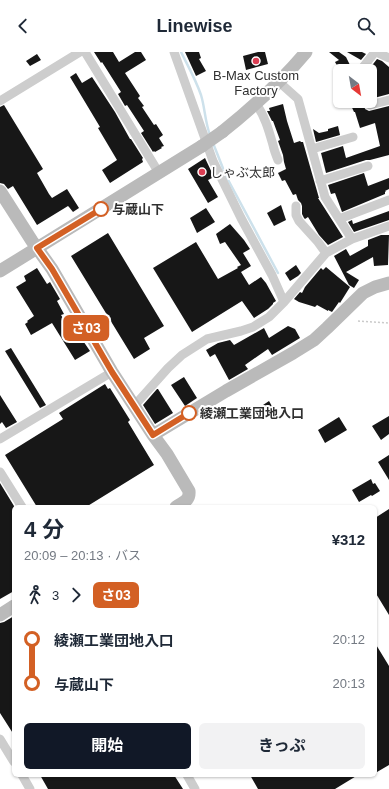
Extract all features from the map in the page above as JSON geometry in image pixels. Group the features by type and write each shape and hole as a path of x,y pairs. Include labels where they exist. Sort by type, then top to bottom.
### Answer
{"street":[{"path":"0,101 80,52"},
{"path":"85,52 159,173"},
{"path":"174,52 213,161 241,218 272,275 284,302"},
{"path":"0,270 159,173 222,132 256,104 279,82 306,52"},
{"path":"366,64 376,52 389,58"},
{"path":"279,82 298,98 324,197 352,239"},
{"path":"377,103 389,100"},
{"path":"256,104 262,111 278,160"},
{"path":"312,148 353,137"},
{"path":"320,181 368,166"},
{"path":"0,191 52,269 112,372 167,454 189,491 187,500 179,505"},
{"path":"339,219 389,200"},
{"path":"296,206 296,215 299,221 326,253"},
{"path":"134,406 168,368 182,355 207,339 253,327 269,317 284,302 326,253 352,239 389,226"},
{"path":"153,435 314,340 363,293 374,287 389,283"},
{"path":"0,439 112,372"},
{"path":"0,472 21,505"},
{"path":"0,615 12,607"},
{"path":"0,739 12,759"},
{"path":"23,777 30,789"},
{"path":"188,777 195,789"}],"path":[{"path":"358,321 389,323"}],"building":[{"path":"94,52 113,52 119,62 135,52 141,52 146,60 125,73 140,96 138,98 144,106 142,107 163,135 159,138 164,146 161,147 162,148 153,152 141,133 144,131 118,94 121,92"},
{"path":"185,52 199,52 201,58 199,59 206,71 196,76"},
{"path":"258,52 265,52 268,64 246,70 243,56"},
{"path":"329,52 339,52 346,57 350,64 336,64 335,62 339,60"},
{"path":"347,52 362,52 366,54 361,60"},
{"path":"37,54 41,60 30,66 26,61"},
{"path":"377,59 389,67 389,94 377,97 377,64 373,64"},
{"path":"76,73 82,83 92,77 143,158 143,162 110,183 102,170 117,160 98,128 100,127 70,77"},
{"path":"283,104 294,143 300,141 303,142 318,198 343,237 328,245 319,235 308,217 305,219 304,218 301,203 296,194 293,195 285,180 282,181 278,173 286,169 278,141 280,140 273,121 267,111 270,111 269,108"},
{"path":"4,105 43,169 37,173 49,194 52,198 67,189 79,208 73,212 68,206 37,225 13,186 8,189 4,184 0,183 0,107"},
{"path":"389,106 389,155 366,160 326,173 321,153 343,146 346,158 380,146 375,123 360,128 352,108 365,108 369,111"},
{"path":"338,126 340,135 316,142 313,129 319,133 328,131 328,129"},
{"name":"しゃぶ太郎","path":"205,158 214,177 208,180 218,197 208,203 188,169"},
{"path":"364,173 368,186 389,178 389,189 385,191 385,194 342,212 335,193 331,194 328,185"},
{"path":"281,205 286,220 274,226 267,213"},
{"path":"206,208 215,222 197,233 190,218"},
{"path":"389,211 389,220 354,232 348,222 352,220 353,224"},
{"path":"230,224 250,249 243,253 251,266 241,272 249,285 261,277 276,301 268,309 254,318 242,301 192,332 153,268 196,242 218,279 238,268 237,267 241,265 225,242 220,244 216,234"},
{"path":"108,233 164,326 144,338 150,349 134,359 71,256"},
{"path":"381,235 389,235 388,265 374,266 373,257 346,272 359,280 354,288 349,285 334,256 346,249 350,256 368,246 368,240"},
{"path":"296,265 301,273 290,281 285,273"},
{"path":"326,267 350,287 340,303 339,302 332,312 317,305 315,307 294,299 300,292 302,293 305,287 321,268 323,270"},
{"path":"37,268 47,284 50,282 60,299 57,301 64,314 61,315 73,334 77,332 90,351 75,360 52,323 31,335 25,324 34,316 16,287 26,281 24,276"},
{"path":"288,326 295,329 300,338 272,355 268,349 245,365 248,369 229,380 215,354 210,357 206,350 218,343 230,340 234,345 264,328 269,338"},
{"path":"11,348 46,405 40,408 5,351"},
{"path":"184,377 197,398 185,406 171,385"},
{"path":"105,384 108,389 110,388 130,420 128,422 154,465 89,505 36,505 5,455 63,419 59,413"},
{"path":"157,389 173,413 155,424 143,405"},
{"path":"0,395 17,422 6,428 2,422 0,424"},
{"path":"269,401 273,408 264,414 260,407"},
{"path":"389,416 389,434 381,440 372,426"},
{"path":"339,417 347,430 325,443 318,430"},
{"path":"389,455 389,480 378,462"},
{"path":"371,479 373,484 375,483 380,491 359,502 352,490"},
{"path":"0,483 13,505 12,505 12,592 0,599"},
{"path":"389,509 389,615 377,595 377,517"},
{"path":"12,617 12,732 0,713 0,623"},
{"path":"377,646 389,666 389,765 377,772"},
{"path":"41,777 175,777 183,789 48,789"},
{"path":"251,777 355,777 335,789 258,789"}],"waterway":[{"path":"181,52 201,95 210,135"},
{"path":"213,143 226,176 278,273"}],"bus line":[{"name":"さ03","path":"101,209 37,248 52,269 112,372 153,435 189,413"}],"place":[{"name":"B-Max Custom Factory","path":"256,61"},
{"name":"しゃぶ太郎","path":"202,172"},
{"name":"与蔵山下","path":"101,209"},
{"name":"綾瀬工業団地入口","path":"189,413"}]}
